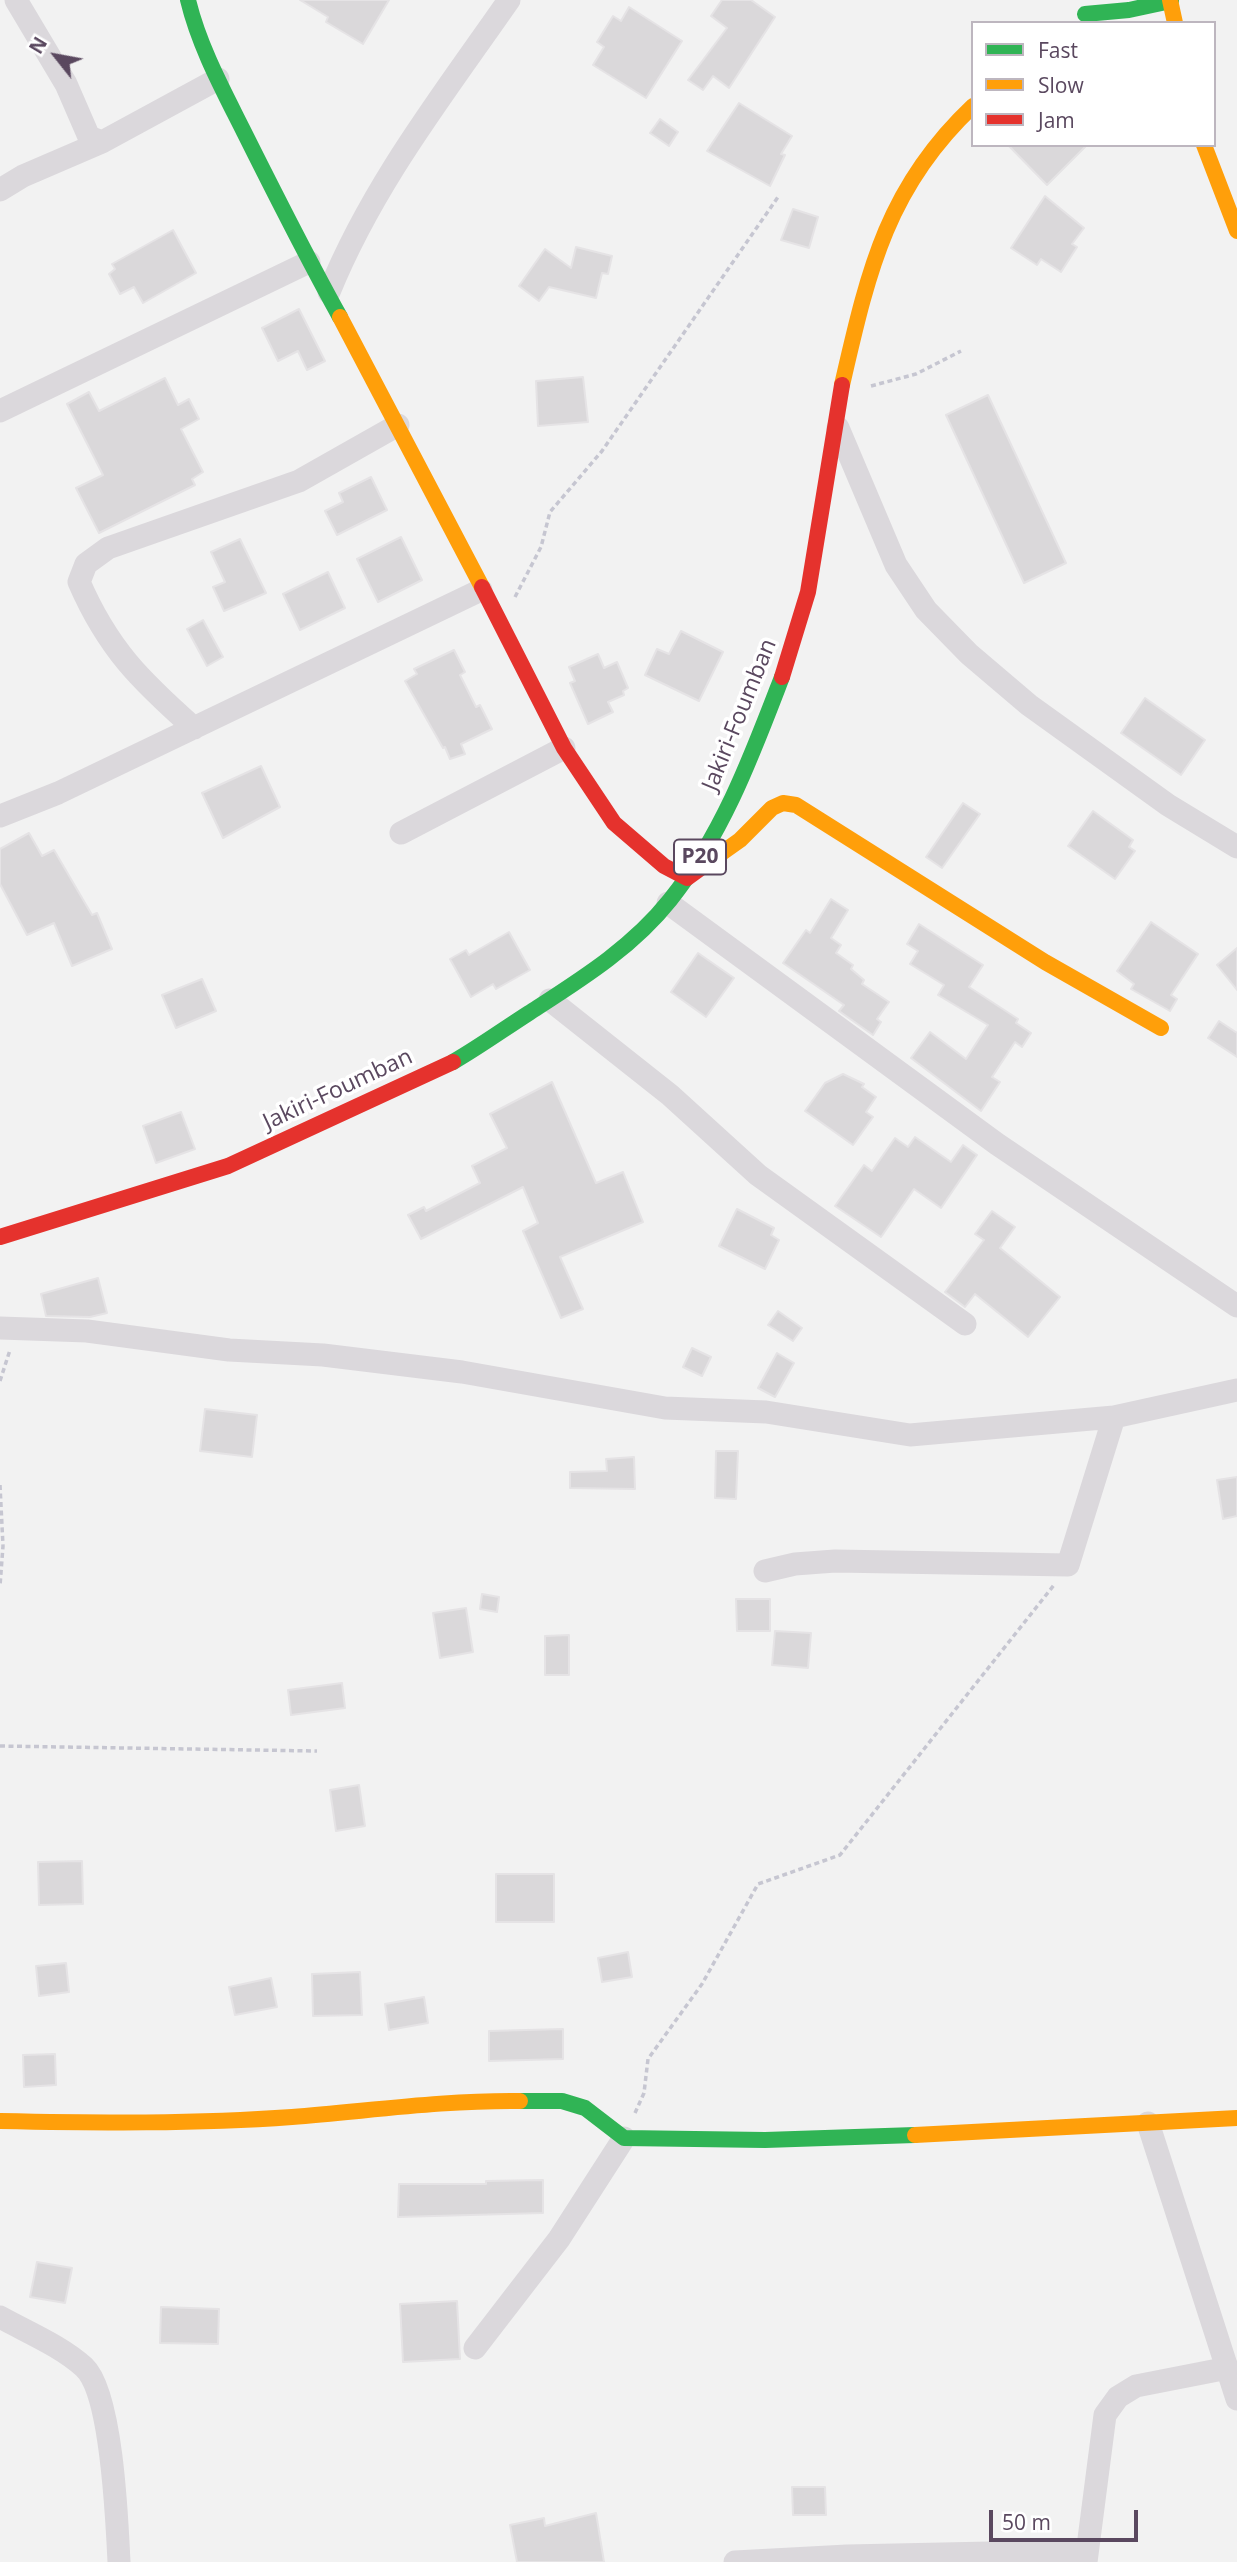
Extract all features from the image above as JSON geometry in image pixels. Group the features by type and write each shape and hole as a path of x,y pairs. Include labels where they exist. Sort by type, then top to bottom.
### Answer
{"main road":[{"path":"188,0 193,22 218,79 309,262 328,292 565,748 614,823 664,866 687,878 740,840 772,808 783,803 796,805 1045,962 1161,1028"},
{"path":"1079,18 1095,0"},
{"path":"1079,18 1170,1 1175,21"},
{"name":"Jakiri-Foumban","path":"0,1237 228,1166 455,1061 550,1000 625,947 668,903 687,878 741,783 793,647 808,592 834,419 865,285 885,228 912,176 942,135 971,108"},
{"path":"1205,147 1237,230"},
{"path":"0,2121 118,2124 292,2117 461,2101 562,2101 585,2108 624,2138 765,2140 1237,2118"}],"street":[{"path":"16,0 66,84 89,137 103,142"},
{"path":"328,292 363,217 395,162 509,0"},
{"path":"0,190 35,170 103,142 218,79"},
{"path":"0,411 309,262"},
{"path":"834,419 896,565 926,610 970,654 1029,705 1168,805 1237,847"},
{"path":"194,728 137,677 110,642 79,582 86,564 108,548 299,481 398,425"},
{"path":"0,816 58,793 481,590"},
{"path":"401,833 565,748"},
{"path":"668,903 996,1143 1237,1306"},
{"path":"550,1000 670,1095 758,1175 965,1324"},
{"path":"8,1329 88,1331 229,1350 323,1355 462,1372 665,1408 766,1412 909,1435 1114,1417 1237,1390"},
{"path":"765,1571 795,1564 835,1561 1068,1565 1114,1417"},
{"path":"1148,2123 1237,2399"},
{"path":"475,2348 558,2239 624,2138"},
{"path":"0,2317 85,2368 97,2386 106,2428 120,2562"},
{"path":"735,2562 847,2556 1085,2557 1105,2416 1118,2397 1136,2386 1228,2368"}],"path":[{"path":"500,626 541,547 551,513 602,451 778,197"},
{"path":"841,389 872,386 916,374 961,351"},
{"path":"0,1381 8,1329"},
{"path":"0,1485 3,1546 0,1586"},
{"path":"624,2138 643,2093 648,2059 702,1984 758,1884 840,1855 1068,1565"},
{"path":"0,1746 317,1751"}],"building":[{"path":"300,0 389,0 363,44 326,22 328,17"},
{"path":"722,0 751,0 775,17 729,88 713,76 703,90 688,80 727,28 711,16"},
{"path":"629,7 682,41 646,98 593,65 604,47 597,42 613,16 621,21"},
{"path":"739,103 792,136 781,154 785,155 770,186 707,151"},
{"path":"660,119 678,132 669,146 650,133"},
{"path":"1010,147 1085,147 1047,185"},
{"path":"1045,196 1084,228 1072,244 1077,247 1061,272 1041,259 1037,265 1011,248"},
{"path":"793,209 818,217 809,248 781,240"},
{"path":"173,230 196,273 143,303 134,287 120,294 109,274 115,269 112,264"},
{"path":"576,247 612,256 608,274 602,273 596,298 549,287 539,301 519,286 545,249 571,268"},
{"path":"299,309 325,361 307,370 298,351 278,361 262,328"},
{"path":"583,377 588,422 538,426 536,381"},
{"path":"165,378 178,405 189,399 199,419 181,429 203,472 192,479 195,485 99,533 76,488 103,475 67,404 89,392 99,411"},
{"path":"988,395 1066,563 1024,583 946,415"},
{"path":"371,477 387,510 337,535 325,511 343,502 339,493"},
{"path":"401,537 422,580 378,602 357,559"},
{"path":"240,539 266,593 224,611 213,587 225,582 211,552"},
{"path":"328,572 345,608 300,630 283,594"},
{"path":"203,620 223,657 207,666 187,629"},
{"path":"681,631 723,652 699,701 645,675 657,649 669,654"},
{"path":"454,650 465,672 460,675 476,707 480,705 492,729 461,744 465,754 450,759 405,681 417,674 414,669"},
{"path":"598,654 604,668 617,662 628,688 623,691 624,695 608,702 613,712 588,724 570,683 575,681 569,667"},
{"path":"1145,698 1205,740 1181,775 1121,733"},
{"path":"261,766 280,807 223,838 202,793"},
{"path":"963,803 980,814 942,868 926,857"},
{"path":"1093,811 1133,840 1129,847 1135,851 1115,879 1068,846"},
{"path":"29,833 42,856 54,850 92,915 97,913 112,949 72,966 54,923 27,935 0,884 0,849"},
{"path":"831,899 848,910 831,938 841,945 836,953 853,965 851,969 864,980 862,984 889,1002 877,1019 881,1022 873,1035 839,1011 844,1005 783,963 806,930 810,933"},
{"path":"1151,922 1198,954 1171,995 1177,999 1170,1011 1131,989 1134,984 1117,971"},
{"path":"919,924 983,965 969,987 1018,1019 1016,1023 1031,1033 1022,1047 1015,1042 992,1077 1000,1082 981,1111 911,1058 930,1032 966,1059 988,1025 938,995 944,985 910,964 918,951 907,944"},
{"path":"509,932 530,970 496,989 493,984 471,997 450,959 466,950 469,955"},
{"path":"1237,948 1237,990 1217,965"},
{"path":"698,953 734,978 706,1017 671,992"},
{"path":"202,979 216,1011 176,1028 162,995"},
{"path":"1219,1021 1237,1033 1237,1057 1208,1038"},
{"path":"843,1074 864,1084 862,1087 876,1097 866,1112 873,1117 853,1145 805,1111 825,1083"},
{"path":"552,1082 596,1183 623,1172 643,1222 560,1257 583,1309 561,1318 523,1231 538,1223 523,1187 421,1239 408,1215 424,1207 426,1211 480,1183 472,1166 507,1148 490,1114"},
{"path":"181,1112 195,1149 156,1163 143,1126"},
{"path":"915,1137 951,1162 963,1145 977,1155 941,1208 914,1189 881,1237 835,1206 864,1165 872,1171 895,1138 908,1147"},
{"path":"737,1209 774,1228 771,1235 779,1240 765,1269 719,1246"},
{"path":"992,1211 1015,1227 1000,1248 1060,1297 1028,1337 975,1294 965,1307 945,1292 984,1240 975,1234"},
{"path":"98,1278 107,1313 90,1317 46,1316 41,1294"},
{"path":"778,1311 802,1328 793,1341 768,1325"},
{"path":"692,1348 711,1357 702,1376 683,1367"},
{"path":"777,1353 794,1363 775,1397 758,1388"},
{"path":"205,1409 257,1415 252,1457 200,1451"},
{"path":"716,1451 738,1451 736,1499 715,1498"},
{"path":"634,1457 635,1489 570,1488 570,1472 607,1471 606,1459"},
{"path":"1237,1477 1237,1516 1223,1519 1217,1480"},
{"path":"482,1594 499,1597 497,1612 480,1609"},
{"path":"736,1599 770,1599 770,1631 737,1631"},
{"path":"466,1608 473,1652 440,1658 433,1613"},
{"path":"775,1631 811,1633 808,1668 772,1665"},
{"path":"569,1635 569,1675 545,1675 545,1636"},
{"path":"342,1683 345,1708 291,1715 288,1690"},
{"path":"359,1785 365,1826 336,1831 330,1790"},
{"path":"82,1861 83,1904 39,1905 38,1862"},
{"path":"496,1874 554,1874 554,1922 496,1922"},
{"path":"628,1952 632,1977 602,1982 598,1958"},
{"path":"66,1963 69,1992 39,1996 36,1966"},
{"path":"360,1972 362,2015 313,2016 312,1974"},
{"path":"271,1978 277,2007 235,2015 229,1987"},
{"path":"424,1997 428,2023 389,2030 385,2004"},
{"path":"563,2029 563,2059 489,2061 489,2031"},
{"path":"55,2054 56,2085 24,2087 23,2055"},
{"path":"543,2180 543,2213 398,2217 399,2184 486,2184 486,2181"},
{"path":"37,2262 72,2268 65,2303 30,2297"},
{"path":"457,2301 460,2359 403,2362 400,2304"},
{"path":"161,2307 219,2309 218,2344 160,2343"},
{"path":"792,2487 825,2487 826,2515 793,2515"},
{"path":"596,2513 604,2562 517,2562 510,2525 544,2518 545,2526"}],"traffic: fast":[{"path":"188,0 198,34 220,84 340,317"},
{"path":"1085,14 1129,10 1171,1"},
{"path":"453,1062 604,962 639,933 670,900 689,875 721,821 782,677"},
{"path":"520,2101 562,2101 585,2108 624,2138 765,2140 915,2135"}],"traffic: slow":[{"path":"1170,0 1175,21"},
{"path":"842,385 872,269 900,201 919,168 943,137 971,108"},
{"path":"1205,147 1237,231"},
{"path":"340,317 482,587"},
{"path":"709,862 740,840 772,808 783,803 796,805 1045,962 1161,1028"},
{"path":"0,2121 219,2121 435,2104 520,2101"},
{"path":"915,2135 1237,2118"}],"traffic: jam":[{"path":"782,677 808,592 842,385"},
{"path":"482,587 564,748 614,823 664,866 687,878 709,862"},
{"path":"0,1237 228,1166 453,1062"}]}
